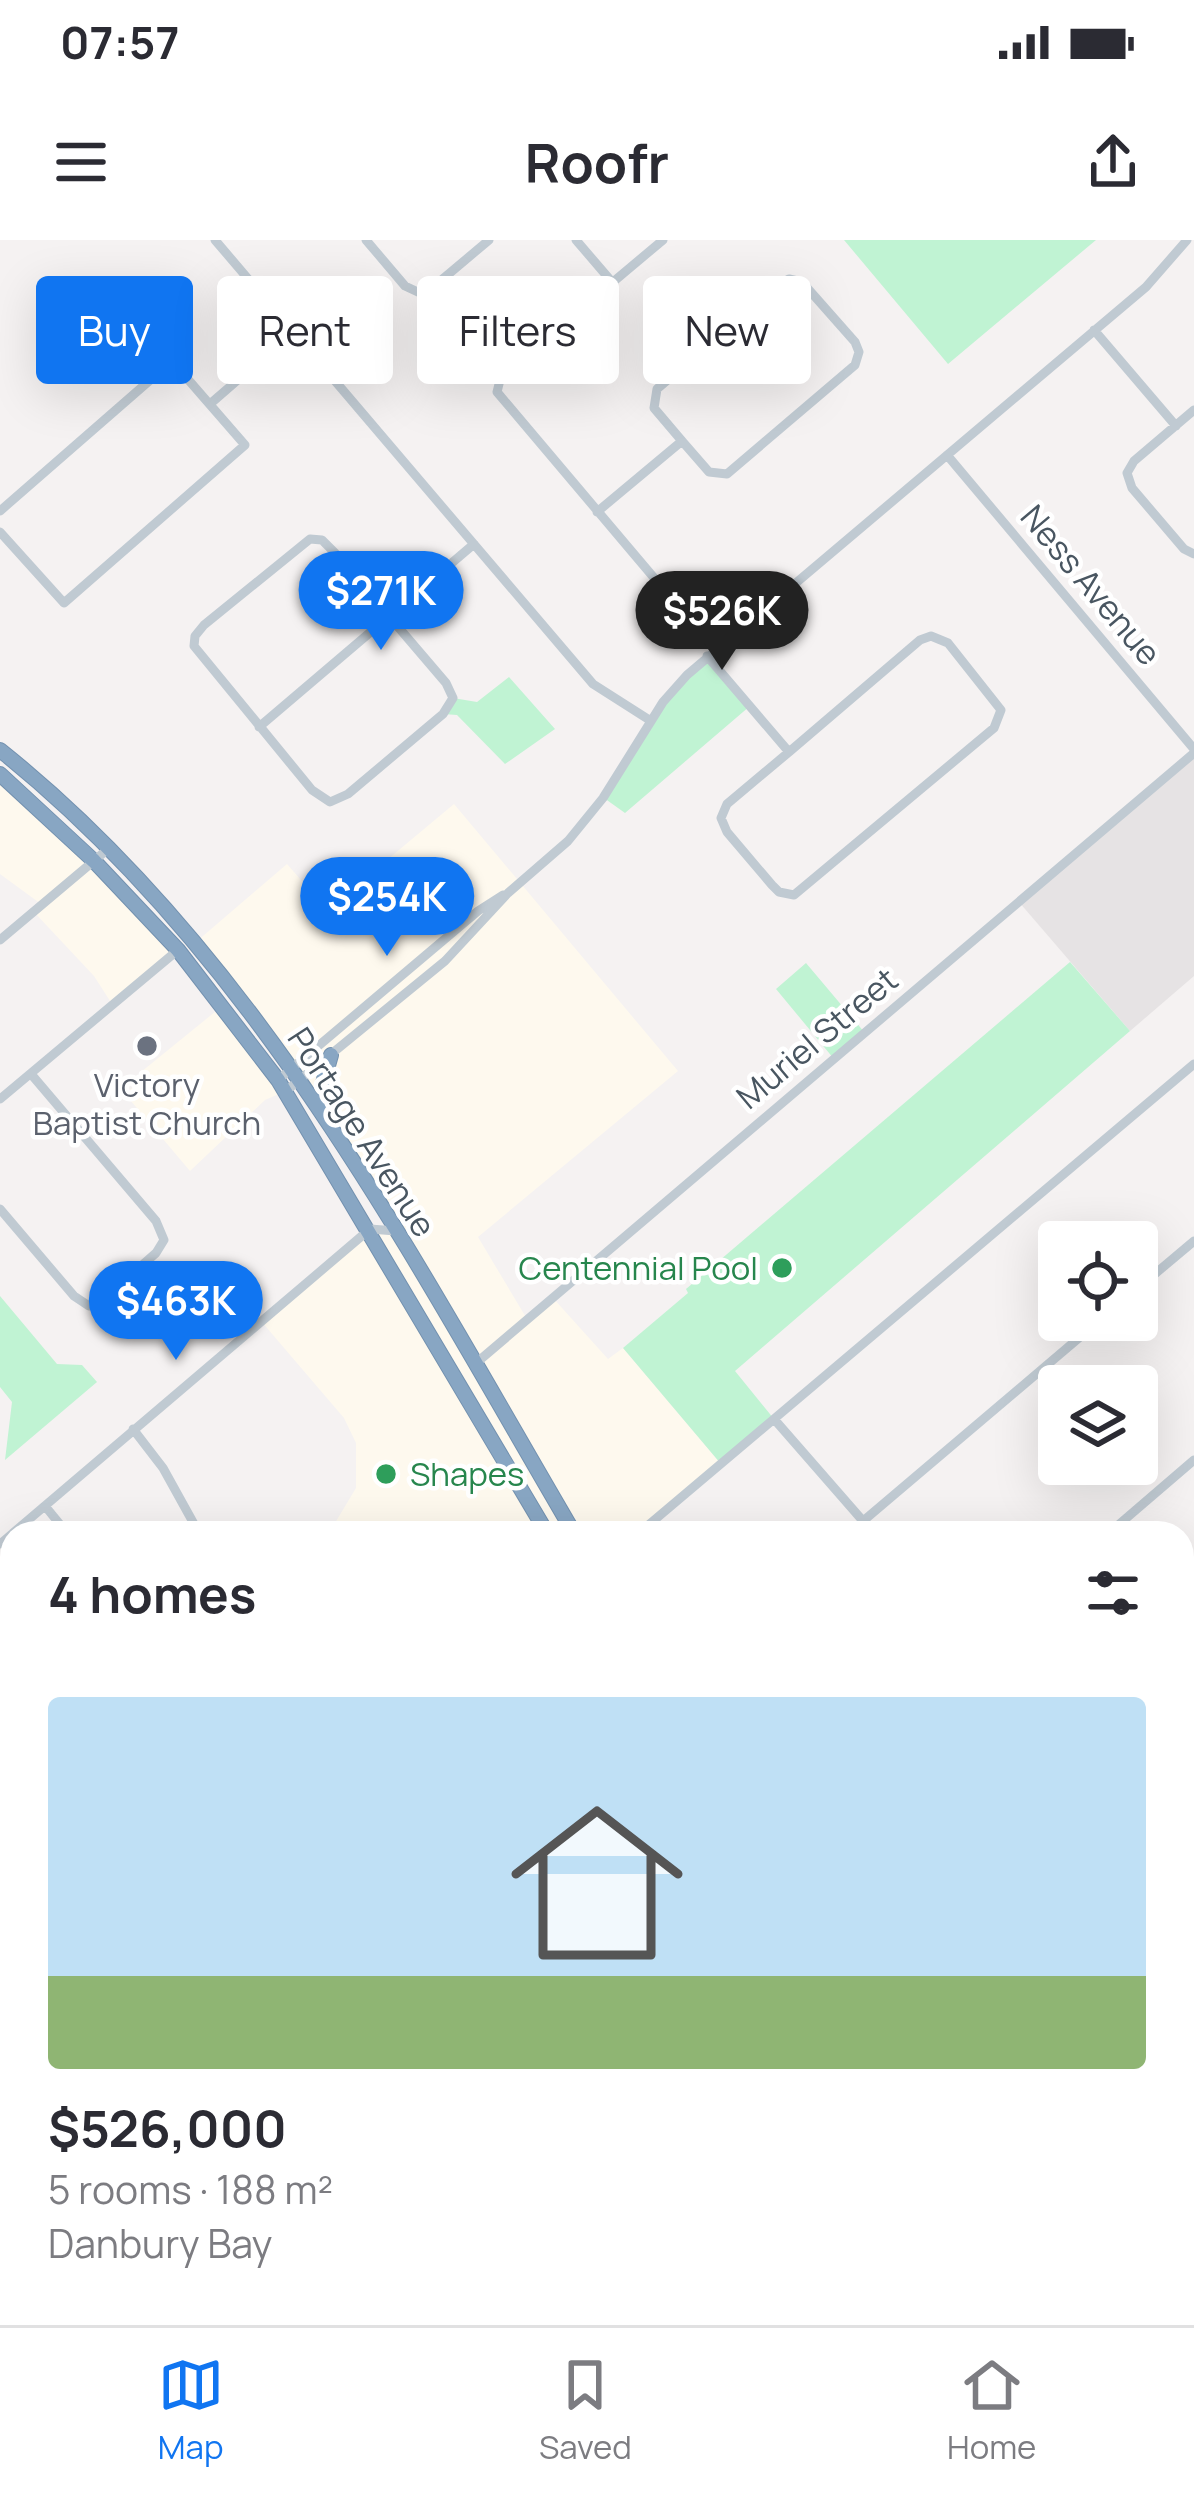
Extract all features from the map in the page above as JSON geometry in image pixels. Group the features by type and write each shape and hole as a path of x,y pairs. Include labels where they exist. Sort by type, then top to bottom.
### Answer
{"highway":[{"name":"Portage Avenue","path":"0,750 108,849 192,938 297,1074 392,1224 567,1521"},
{"name":"Portage Avenue","path":"2,778 94,861 178,950 282,1086 540,1521"},
{"path":"331,1055 324,1071 323,1095 331,1128"},
{"path":"356,1206 392,1224"}],"street":[{"path":"215,240 245,276"},
{"path":"366,240 409,289 419,293 489,240"},
{"path":"576,240 607,276"},
{"path":"619,276 663,240"},
{"path":"297,1074 331,1055 445,961 508,893 578,830 676,686 711,653 1146,286 1187,240"},
{"path":"789,279 802,282 855,342 859,352 855,365 727,474 709,472 682,441 654,408 654,392 789,279"},
{"path":"1094,329 1176,426"},
{"path":"0,511 172,361 245,445 64,603 0,532"},
{"path":"210,404 233,384"},
{"path":"336,384 593,684 651,721"},
{"path":"497,384 499,399 597,512 789,752"},
{"path":"1194,410 1134,460 1127,473 1132,488 1184,549 1194,554"},
{"path":"597,512 682,441"},
{"name":"Ness Avenue","path":"947,455 1194,751"},
{"path":"316,538 335,553 389,616 450,688 452,703 348,794 330,802 318,796 197,653 195,636 204,625 302,542 316,538"},
{"path":"259,727 473,544"},
{"path":"931,636 948,643 1001,710 994,728 794,896 772,885 727,832 721,818 728,804 789,752 920,640 931,636"},
{"name":"Muriel Street","path":"475,1364 1194,751"},
{"path":"2,778 19,765"},
{"path":"0,940 108,849"},
{"path":"282,1086 478,911 508,893"},
{"path":"0,1100 178,950"},
{"path":"653,1521 1194,1064"},
{"path":"0,1209 74,1296 88,1306 100,1302 156,1253 164,1240 156,1221 31,1074"},
{"path":"27,1521 370,1228 392,1224"},
{"path":"1158,1271 1194,1240"},
{"path":"774,1419 862,1521 1075,1341"},
{"path":"133,1429 163,1468 192,1521"},
{"path":"1122,1521 1194,1460"},
{"path":"45,1506 57,1521"}],"shaded area":[{"path":"1194,753 1194,976 1130,1031 1019,902"},
{"path":"0,774 178,950 112,1004 94,976 34,912 41,904 0,874"},
{"path":"454,804 678,1071 478,1237 527,1319 553,1298 608,1359 623,1348 721,1464 654,1521 336,1521 356,1488 356,1443 344,1418 261,1321 370,1229 395,1230 196,942 287,864 327,910"},
{"path":"221,1007 286,1091 265,1100 190,1171 125,1094 145,1077 141,1072"}],"green space":[{"path":"844,240 1096,240 948,364"},
{"path":"707,656 750,706 625,813 604,798 663,702"},
{"path":"509,677 555,729 505,764 457,715 443,714 453,698 477,702"},
{"path":"1070,962 1130,1031 735,1371 774,1419 721,1464 623,1348"},
{"path":"806,963 865,1033 834,1059 776,989"},
{"path":"0,1296 57,1364 82,1365 97,1382 5,1460 12,1402 0,1387"}],"place":[{"name":"Victory Baptist Church","path":"147,1046"},
{"name":"Centennial Pool","path":"782,1268"},
{"name":"Shapes","path":"386,1474"}]}
